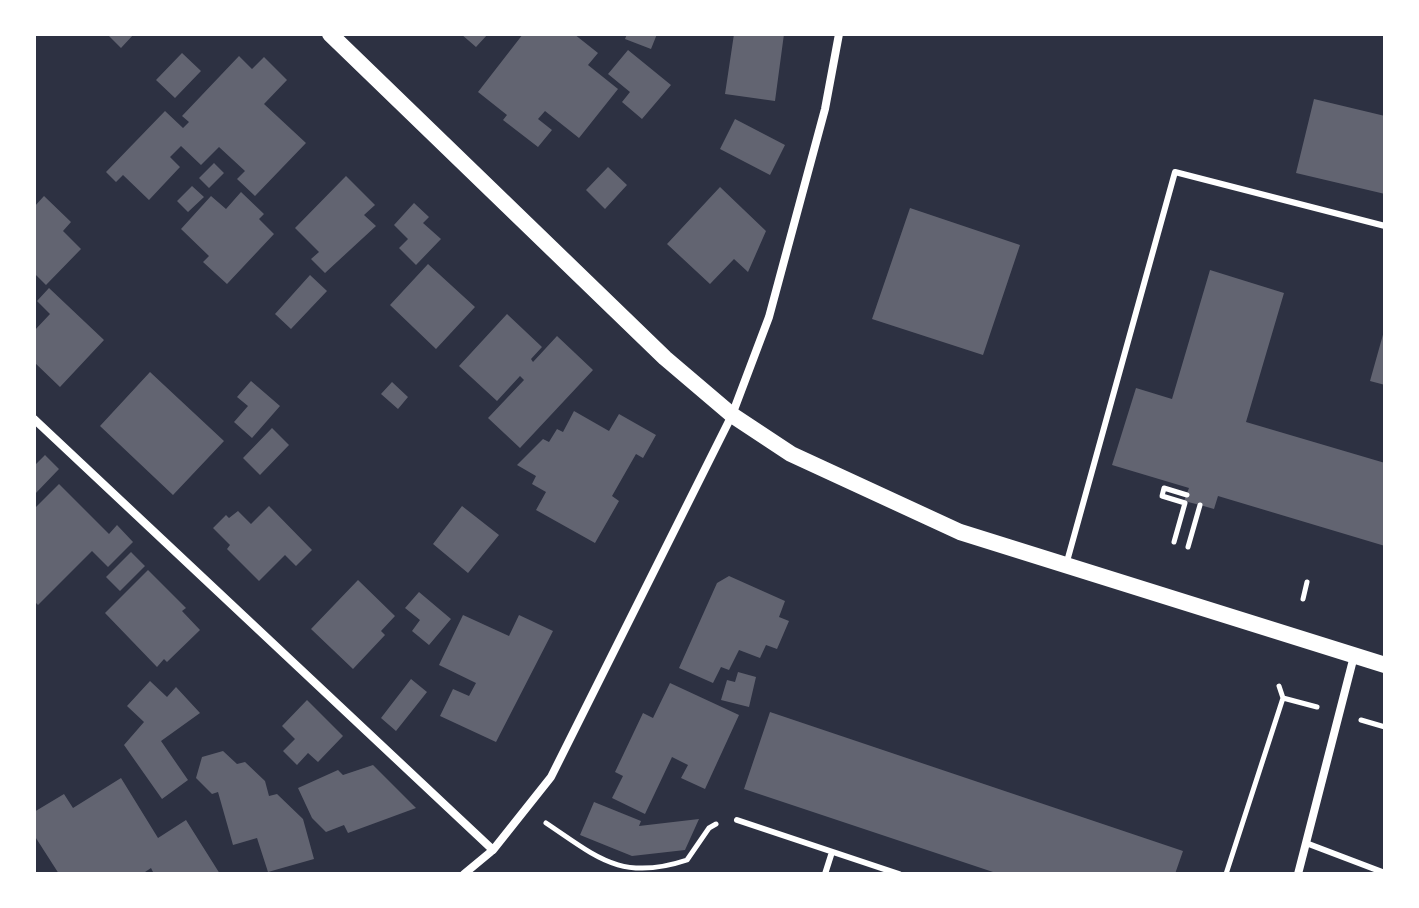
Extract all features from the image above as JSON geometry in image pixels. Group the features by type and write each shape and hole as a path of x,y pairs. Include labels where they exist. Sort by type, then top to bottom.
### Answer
{"main road":[{"path":"330,34 627,323 732,415 791,454 960,532 1385,665"}],"street":[{"path":"464,874 493,850 528,810 551,777 732,415 774,302 825,109 839,34"},
{"path":"34,419 493,850"},
{"path":"1298,874 1354,656"}],"lane":[{"path":"1066,565 1175,172 1385,226"},
{"path":"737,820 899,874"},
{"path":"1306,843 1385,873"},
{"path":"825,874 832,852"}],"path":[{"path":"1174,542 1185,503 1162,496 1164,488 1187,495"},
{"path":"1188,547 1200,505"},
{"path":"1303,599 1307,582"},
{"path":"1226,874 1283,698 1279,686"},
{"path":"528,810 607,864 630,867 687,860 709,828 737,820"}],"building":[{"path":"107,34 134,34 121,48"},
{"path":"461,34 488,34 476,47"},
{"path":"523,34 574,34 598,53 588,65 618,89 579,138 545,111 538,119 552,130 538,147 503,120 507,115 478,92"},
{"path":"627,34 657,34 651,49 625,39"},
{"path":"734,34 784,34 775,101 725,94"},
{"path":"628,50 671,85 642,119 622,102 630,92 608,74"},
{"path":"182,53 201,71 175,98 156,80"},
{"path":"239,56 252,69 264,57 287,80 264,104 306,143 255,196 237,179 245,171 219,147 201,165 181,146 170,157 180,167 149,200 123,175 116,182 106,172 165,111 183,128 189,122 182,116"},
{"path":"1314,99 1385,116 1385,194 1296,173"},
{"path":"735,119 785,145 770,175 720,149"},
{"path":"214,163 224,173 209,188 199,178"},
{"path":"608,167 627,185 605,209 586,190"},
{"path":"346,176 375,205 364,215 376,226 325,273 311,259 319,252 295,228"},
{"path":"192,186 204,197 188,212 177,201"},
{"path":"720,187 766,231 748,272 734,259 710,284 667,244"},
{"path":"241,192 264,214 259,219 274,234 227,284 203,262 209,256 181,229 211,196 226,209"},
{"path":"44,196 71,222 63,231 81,249 46,285 34,273 34,207"},
{"path":"414,203 429,217 423,223 441,239 416,265 399,248 408,239 394,225"},
{"path":"910,208 1020,245 983,355 872,319"},
{"path":"428,264 475,307 436,349 390,305"},
{"path":"1210,270 1284,293 1246,422 1385,463 1385,546 1218,496 1214,509 1184,501 1189,488 1112,465 1136,388 1172,399"},
{"path":"310,275 327,291 291,329 275,314"},
{"path":"49,288 104,340 60,387 34,362 34,331 50,314 37,301"},
{"path":"507,314 542,347 531,359 533,362 557,336 593,370 520,448 488,418 524,380 520,376 497,401 459,366"},
{"path":"1385,331 1385,385 1370,381"},
{"path":"150,372 224,441 173,495 100,426"},
{"path":"251,381 280,406 252,438 234,422 248,406 237,397"},
{"path":"392,382 408,397 398,409 381,394"},
{"path":"574,411 609,431 619,414 656,435 643,458 636,454 612,496 619,501 595,543 536,510 546,492 532,484 536,476 517,465 543,439 549,442 557,429 563,432"},
{"path":"272,428 289,445 260,475 243,458"},
{"path":"45,455 59,469 34,495 34,466"},
{"path":"59,484 109,534 117,525 133,542 108,567 92,551 38,605 34,601 34,509"},
{"path":"269,506 312,550 296,566 285,555 259,581 227,549 230,545 213,528 226,515 229,518 238,511 251,524"},
{"path":"462,506 499,535 468,573 433,544"},
{"path":"131,552 145,566 120,591 106,577"},
{"path":"148,570 186,608 182,611 200,630 167,662 164,659 157,667 105,613"},
{"path":"729,576 785,601 779,617 789,621 777,649 766,645 760,658 739,650 729,670 721,667 713,683 679,668 717,583"},
{"path":"358,580 395,616 381,631 385,635 353,669 311,629"},
{"path":"419,592 451,619 429,645 412,631 420,620 405,608"},
{"path":"463,615 509,636 519,615 553,631 496,742 440,716 453,689 469,696 476,683 439,665"},
{"path":"738,672 756,677 749,707 721,700 727,680 735,682"},
{"path":"411,679 427,692 396,731 381,718"},
{"path":"150,681 167,697 176,687 200,713 161,741 188,780 162,799 124,745 144,722 127,706"},
{"path":"670,683 739,715 705,789 681,778 688,765 672,757 645,814 612,798 623,776 615,772 643,713 653,718"},
{"path":"307,700 343,736 318,762 308,753 297,765 283,751 295,739 282,726"},
{"path":"770,712 1183,851 1175,874 999,874 744,789"},
{"path":"223,751 237,764 245,762 265,781 269,796 277,794 303,819 314,859 268,872 257,838 233,845 218,792 212,794 196,778 202,757"},
{"path":"373,765 416,808 348,833 344,825 326,832 312,818 298,788 338,770 343,775"},
{"path":"121,778 158,838 186,820 220,874 154,874 151,868 142,874 59,874 34,835 34,812 64,794 73,808"},
{"path":"594,802 641,821 639,826 699,819 685,850 632,856 580,835"}]}
